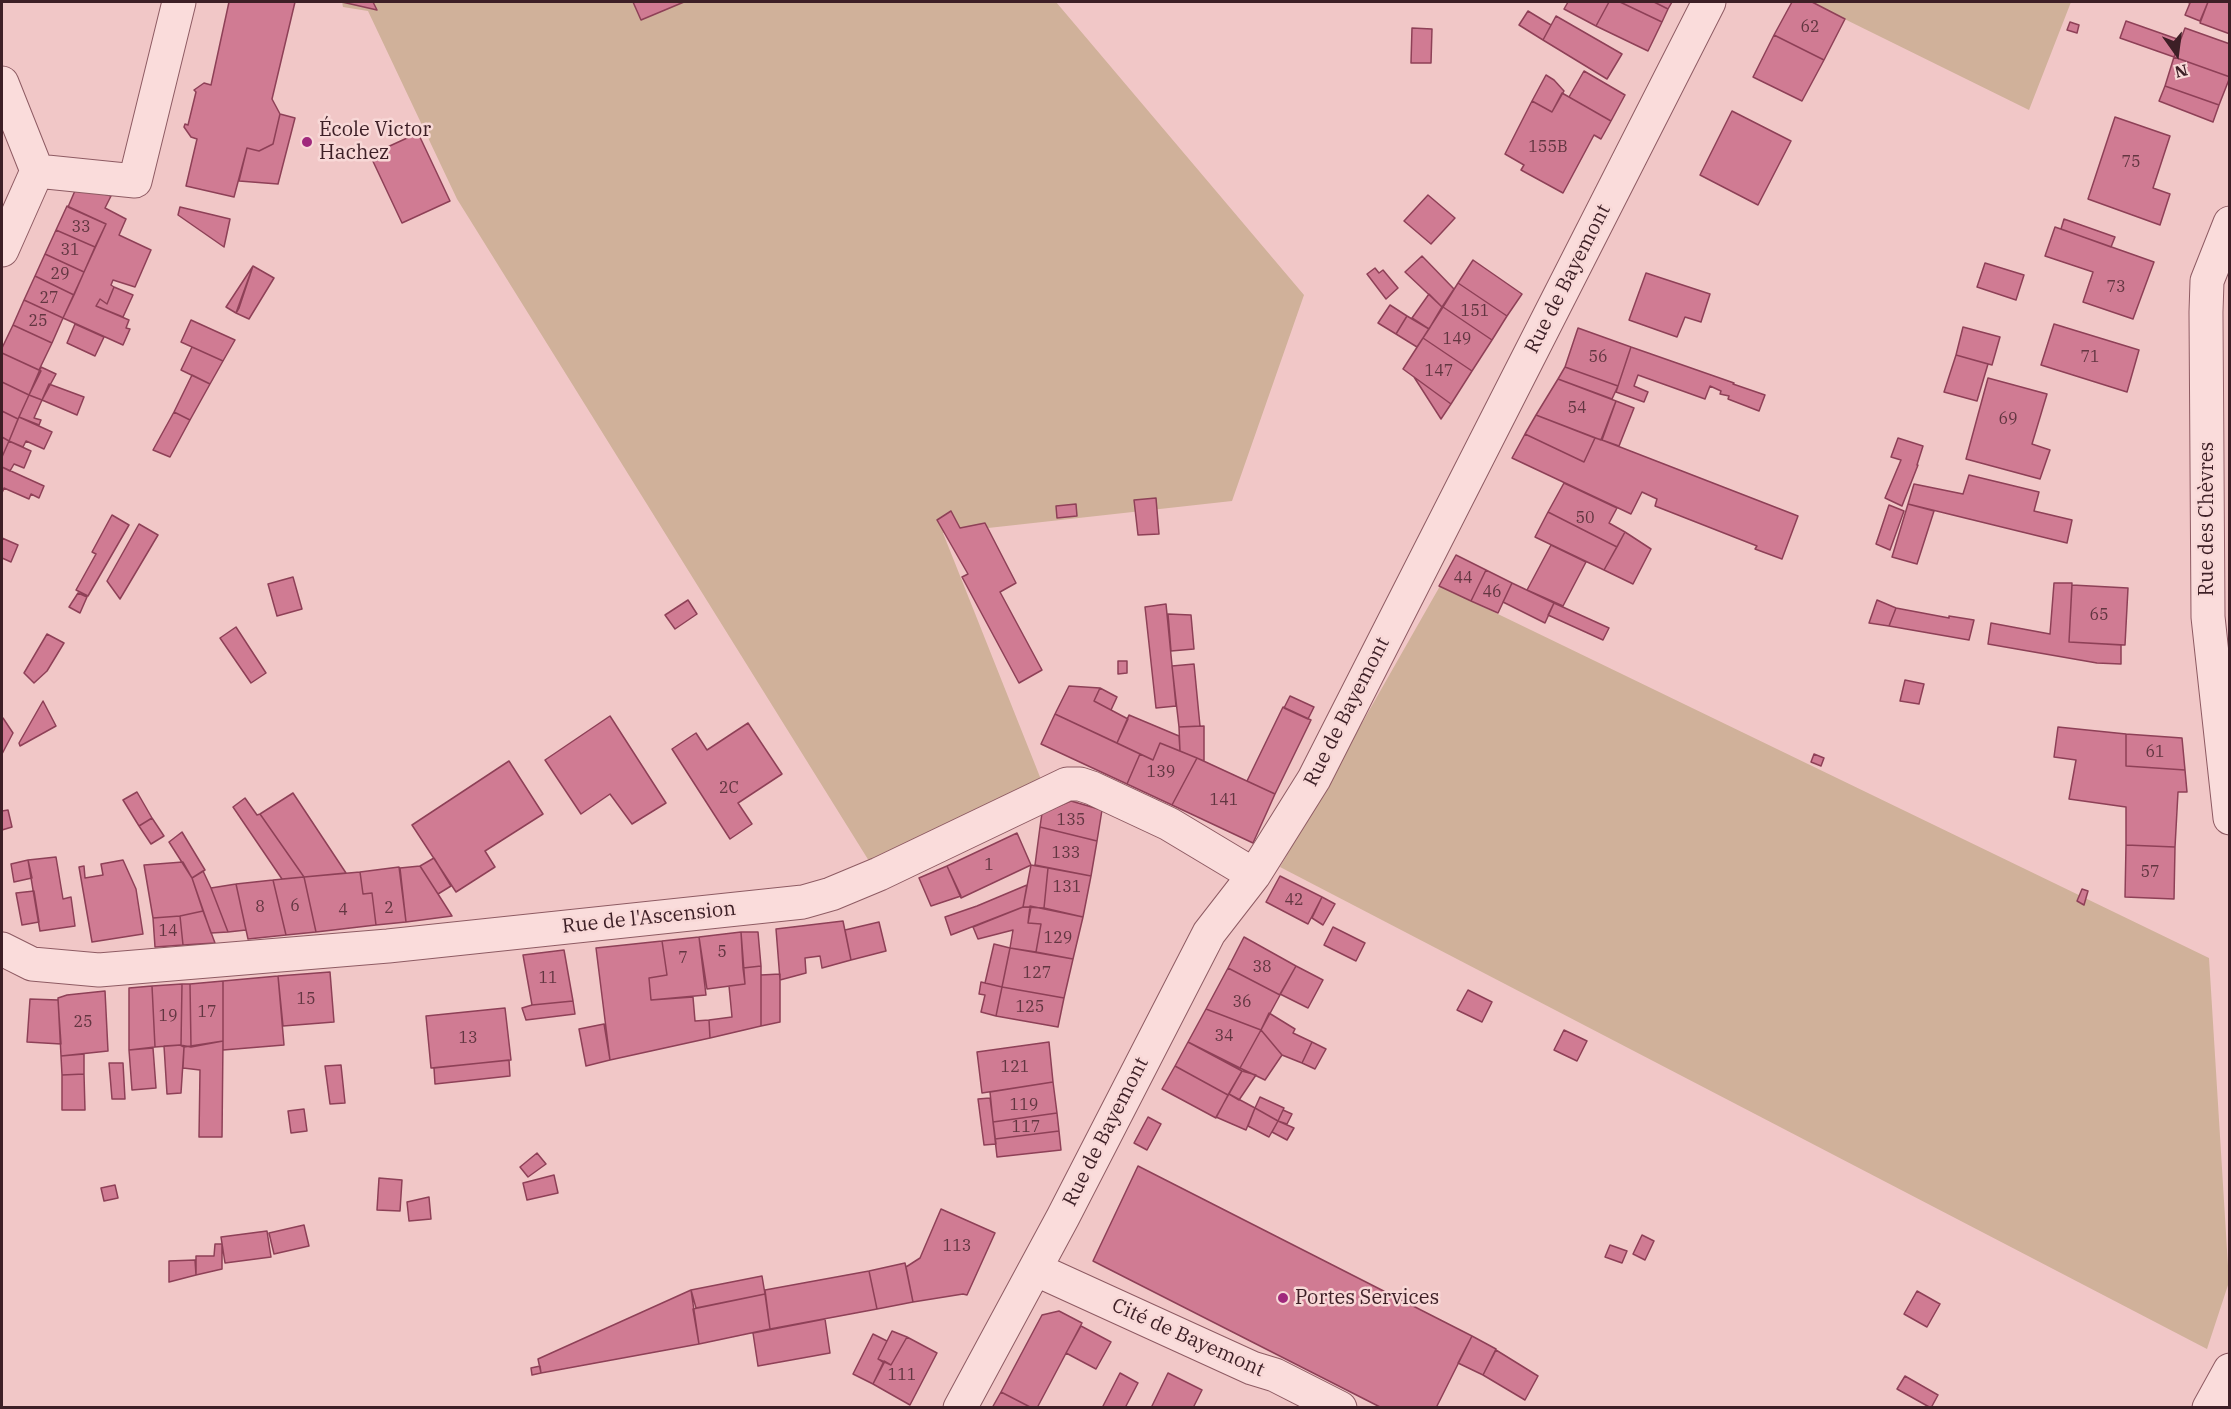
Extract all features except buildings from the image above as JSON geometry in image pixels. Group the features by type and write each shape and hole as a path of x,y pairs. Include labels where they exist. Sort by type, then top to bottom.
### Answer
{"street":[{"path":"37,171 135,181 179,2"},
{"name":"Rue de Bayemont","path":"960,1407 1035,1269 1209,933 1254,874 1314,779 1709,2"},
{"path":"2,83 37,171 2,250"},
{"name":"Rue des Chèvres","path":"2229,223 2207,281 2206,312 2208,617 2229,818"},
{"name":"Rue de l'Ascension","path":"2,949 32,964 99,970 388,946 802,902 831,894 879,874 1067,784 1080,784 1151,815 1254,874"},
{"name":"Cité de Bayemont","path":"1035,1269 1252,1368 1275,1375 1340,1407"},
{"path":"2209,1407 2229,1370"}],"shaded area":[{"path":"342,2 1056,2 1304,295 1232,501 943,533 1042,782 869,861 457,199 368,11 343,7"},
{"path":"1810,2 2071,2 2029,110"},
{"path":"1440,586 2209,958 2229,1282 2207,1349 1280,867"}],"place":[{"name":"École Victor Hachez","path":"307,142"},
{"name":"Portes Services","path":"1283,1298"}]}
